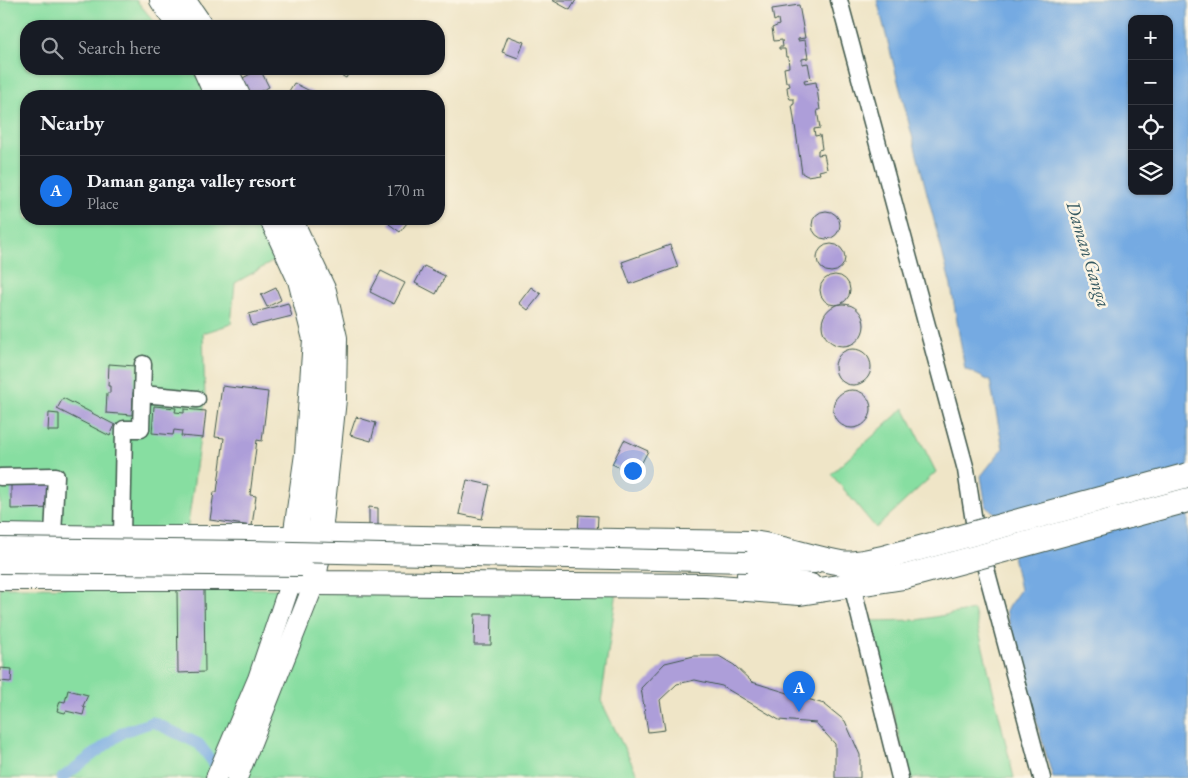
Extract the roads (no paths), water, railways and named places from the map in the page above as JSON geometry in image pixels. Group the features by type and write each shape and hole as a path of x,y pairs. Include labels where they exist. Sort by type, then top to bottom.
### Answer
{"highway":[{"path":"162,0 175,20"},
{"path":"183,0 198,20"},
{"path":"208,75 214,90"},
{"path":"228,75 235,90"},
{"path":"275,225 300,280 315,339 308,454 307,536 317,562 313,582"},
{"path":"293,225 324,291 335,338 334,399 307,536 289,580 313,582 705,586 800,593 904,577 1188,500"},
{"path":"307,536 750,543 768,544 842,564 868,561 898,554 1188,475"}],"main road":[{"path":"0,534 307,536"},
{"path":"0,548 230,551 747,568 842,586"},
{"path":"0,563 609,569 747,568 842,564"},
{"path":"0,580 289,580 288,590 258,678 216,778"},
{"path":"237,778 246,760 312,589 313,582"}],"street":[{"path":"839,0 963,461 975,528 1042,778"},
{"path":"122,536 124,429 141,429 143,364"},
{"path":"142,394 197,399"},
{"path":"0,477 56,476 54,535"},
{"path":"842,586 900,778"}],"water":[{"name":"Daman Ganga","path":"877,0 1188,0 1188,778 1053,778 1006,610 1020,590 1006,520 986,507 981,476 1003,448 990,381 965,369 951,286"}],"waterway":[{"path":"62,778 123,732 153,722 199,744 221,773"}],"place":[{"name":"Daman ganga valley resort","path":"799,712"}]}
